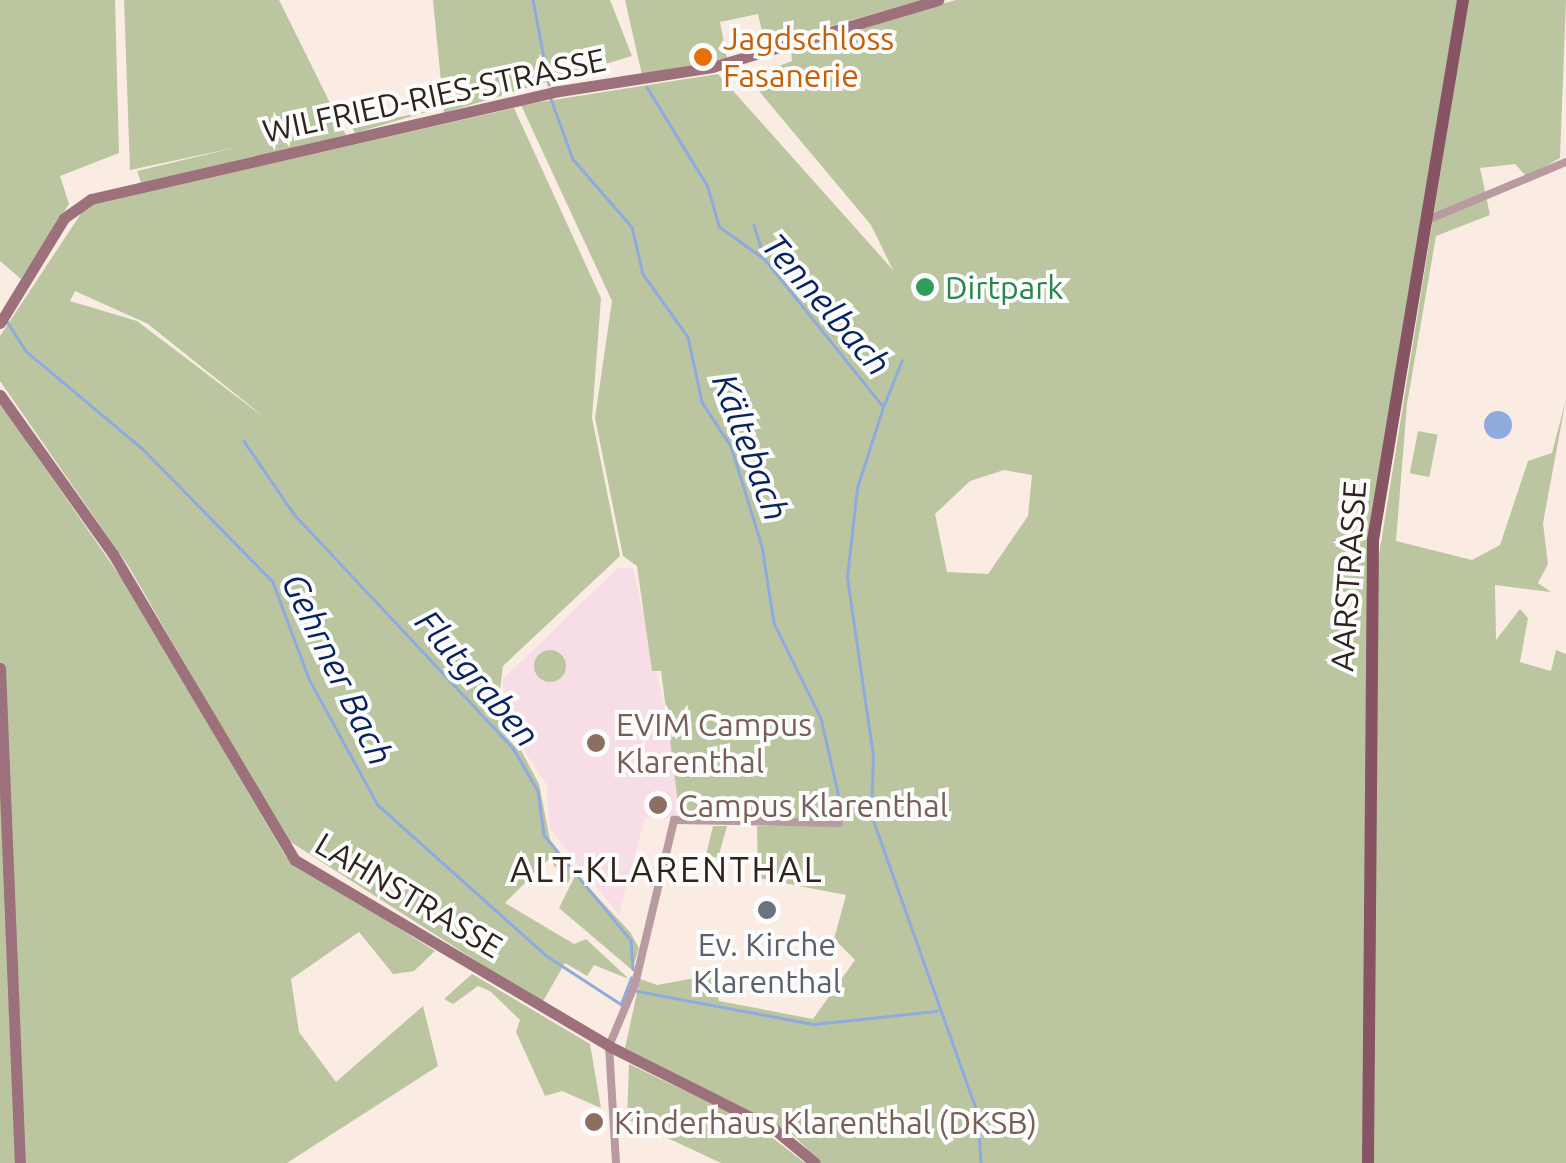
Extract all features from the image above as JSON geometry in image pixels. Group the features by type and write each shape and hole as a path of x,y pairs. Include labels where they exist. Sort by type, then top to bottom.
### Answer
{"main road":[{"name":"AARSTRASSE","path":"1368,1163 1371,576 1462,0"}],"street":[{"name":"WILFRIED-RIES-STRASSE","path":"0,323 64,218 91,199 553,92 712,67 938,0"},
{"path":"1425,221 1566,162"},
{"name":"LAHNSTRASSE","path":"0,395 112,554 290,855 609,1046 774,1129 815,1163"},
{"path":"0,668 20,1163"},
{"path":"616,1163 609,1046 635,984 674,820 839,823"}],"shaded area":[{"name":"EVIM Campus Klarenthal","path":"618,568 633,568 684,793 680,818 645,818 619,915 549,827 547,785 512,733 502,680"}],"green space":[{"path":"0,0 115,0 119,153 60,176 69,204 21,279 0,261"},
{"path":"124,0 279,0 346,135 141,183 137,171 238,147 130,170"},
{"path":"433,0 610,0 632,56 444,113"},
{"path":"625,0 922,0 785,39 762,31 758,14 720,22 727,58 642,75"},
{"path":"956,0 1457,0 1369,541 1363,1163 821,1163 790,1132 625,1048 640,979 657,985 712,975 719,1001 813,1019 855,960 834,939 846,895 758,878 757,826 838,825 680,818 661,671 652,671 637,566 623,556 595,418 612,301 521,105 718,74 893,270 871,225 748,78 792,61 791,46","holes":["1004,470 1032,475 1028,516 988,574 947,572 935,514 970,481"]},
{"path":"1468,0 1566,0 1560,158 1527,177 1515,164 1480,168 1490,215 1436,236 1407,404 1396,541 1472,560 1500,545 1528,461 1552,453 1566,399 1543,523 1548,564 1538,583 1551,592 1495,585 1496,640 1520,609 1528,618 1520,662 1551,671 1556,650 1566,654 1566,1163 1374,1163 1375,580"},
{"path":"514,108 601,298 592,418 620,556 503,666 498,705 442,649 499,709 539,784 550,840 573,870 568,883 549,859 505,903 574,944 586,939 629,979 594,965 587,976 565,963 542,1003 286,839 129,567 0,381 0,336 86,206","holes":["75,291 148,324 269,421 137,321 70,301"]},
{"path":"437,109 355,133 352,127"},
{"path":"0,403 129,589 286,857 435,951 414,971 393,974 359,932 291,979 299,1032 336,1082 423,1006 438,1066 287,1163 0,1163"},
{"path":"1418,431 1438,435 1429,477 1410,473"},
{"path":"550,650 561,655 566,666 561,677 550,682 539,677 534,666 539,655"},
{"path":"713,826 727,826 718,858 706,855"},
{"path":"576,874 630,932 639,948 632,970 559,908"},
{"path":"472,974 590,1044 601,1108 562,1091 545,1096 516,1032 520,1020 490,991 478,986 453,1004 444,999"},
{"path":"629,1064 756,1125 805,1163 721,1163 627,1119"}],"water":[{"path":"1498,411 1508,415 1512,425 1508,435 1498,439 1488,435 1484,425 1488,415"}],"waterway":[{"name":"Kältebach","path":"533,0 549,84"},
{"name":"Tennelbach","path":"551,99 573,159 632,227 643,274 688,337 702,402 731,446 762,546 774,623 821,718 841,806 871,813 873,756 847,577 857,488 883,407 765,260 719,227 707,186 647,88"},
{"path":"754,225 764,257"},
{"name":"Gehrner Bach","path":"6,320 27,352 142,448 273,582 309,679 378,805 547,956 621,1004 631,978"},
{"path":"884,405 902,360"},
{"name":"Flutgraben","path":"244,441 294,514 513,748 538,791 544,835 631,940 633,969"},
{"name":"Kältebach","path":"874,822 978,1114 981,1163"},
{"name":"Gehrner Bach","path":"637,991 814,1024 936,1011"}],"place":[{"name":"Jagdschloss Fasanerie","path":"703,57"},
{"name":"Dirtpark","path":"925,287"},
{"name":"EVIM Campus Klarenthal","path":"596,743"},
{"name":"Campus Klarenthal","path":"658,805"},
{"name":"Ev. Kirche Klarenthal","path":"767,910"},
{"name":"Kinderhaus Klarenthal (DKSB)","path":"594,1122"}],"district":[{"name":"ALT-KLARENTHAL","path":"667,869"}]}
